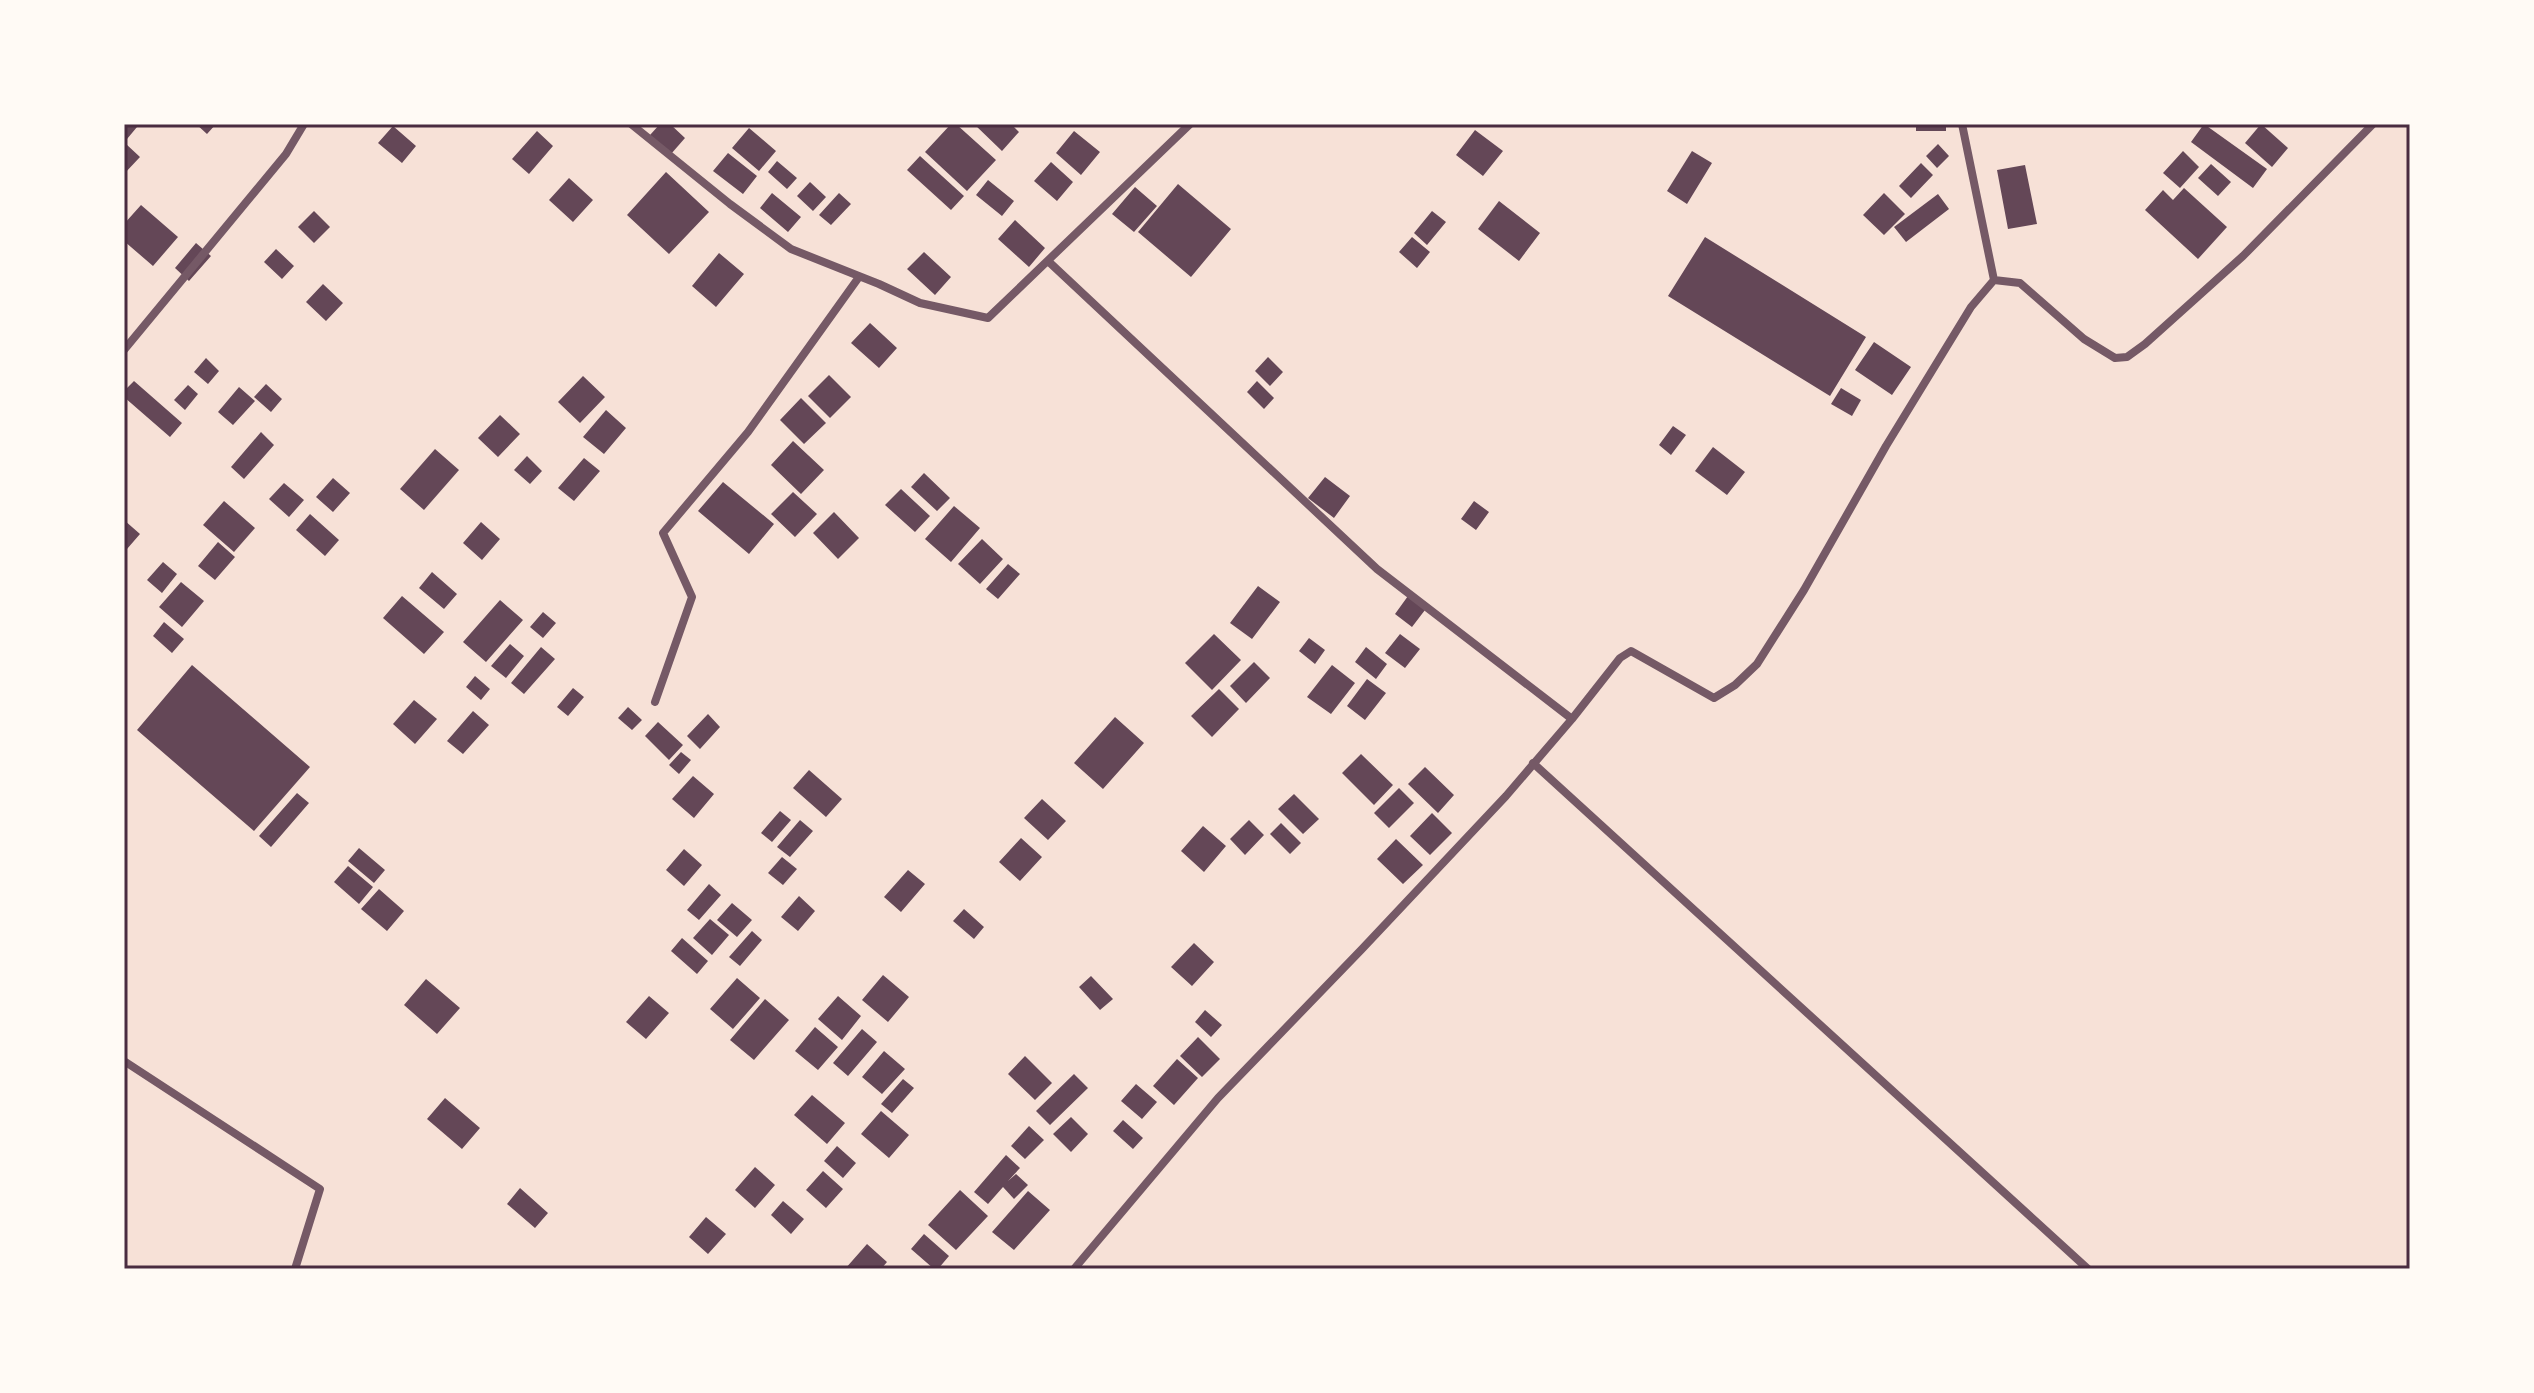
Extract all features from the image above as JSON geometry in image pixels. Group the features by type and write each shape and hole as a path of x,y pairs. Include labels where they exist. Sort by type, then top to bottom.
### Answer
{"street":[{"path":"124,350 286,154 304,124"},
{"path":"631,124 791,249 920,303 988,318 1190,124"},
{"path":"1962,124 1994,280"},
{"path":"1994,280 2020,283 2084,339 2115,358 2127,357 2243,256 2373,124"},
{"path":"1048,261 1377,569 1572,719"},
{"path":"655,702 692,597 663,533 748,432 859,277"},
{"path":"1074,1269 1218,1098 1506,796 1620,658 1631,651 1714,698 1735,685 1757,664 1804,590 1940,357 1971,307 1994,280"},
{"path":"1533,763 2088,1269"},
{"path":"124,1061 320,1189 295,1269"}],"building":[{"path":"124,124 137,127 127,139 124,136"},
{"path":"196,124 216,124 207,134"},
{"path":"660,124 670,124 685,138 671,154 650,135"},
{"path":"951,124 956,124 996,160 967,191 925,152"},
{"path":"974,124 1011,124 1019,132 1002,151"},
{"path":"1916,124 1946,124 1946,131 1916,131"},
{"path":"2204,124 2267,169 2253,188 2191,142"},
{"path":"2261,124 2288,148 2272,167 2245,143"},
{"path":"393,126 416,146 402,163 378,143"},
{"path":"749,128 776,151 759,171 732,148"},
{"path":"1475,130 1503,151 1483,176 1456,155"},
{"path":"537,131 553,146 529,174 512,159"},
{"path":"1074,131 1100,152 1081,175 1056,153"},
{"path":"126,144 140,157 124,174 124,146"},
{"path":"1938,144 1949,156 1937,168 1926,156"},
{"path":"1692,151 1712,163 1687,204 1667,191"},
{"path":"2183,151 2199,167 2180,188 2163,173"},
{"path":"728,153 757,176 743,194 713,171"},
{"path":"920,156 964,196 951,210 907,170"},
{"path":"777,161 797,178 787,189 768,172"},
{"path":"1051,162 1073,182 1057,201 1034,181"},
{"path":"1921,163 1933,175 1911,198 1899,186"},
{"path":"2211,164 2231,182 2218,196 2198,178"},
{"path":"2025,165 2037,224 2008,229 1997,170"},
{"path":"666,172 709,212 669,254 627,215"},
{"path":"569,178 593,200 573,222 549,200"},
{"path":"988,180 1014,201 1002,216 976,195"},
{"path":"810,182 826,197 813,211 797,196"},
{"path":"1178,184 1231,229 1191,277 1138,232"},
{"path":"1135,187 1157,206 1134,232 1112,214"},
{"path":"2184,188 2227,227 2198,259 2145,210 2163,190 2173,200"},
{"path":"772,193 801,217 788,232 760,208"},
{"path":"839,193 851,204 831,225 819,215"},
{"path":"1884,193 1905,214 1884,235 1863,215"},
{"path":"1938,194 1949,209 1906,242 1894,227"},
{"path":"1499,201 1540,233 1519,261 1478,229"},
{"path":"141,205 178,237 153,266 124,241 124,224"},
{"path":"314,211 330,227 314,243 298,227"},
{"path":"1432,211 1446,222 1427,245 1414,233"},
{"path":"1015,220 1045,248 1029,267 998,239"},
{"path":"1412,237 1430,252 1417,268 1399,252"},
{"path":"1705,237 1866,337 1830,396 1668,296"},
{"path":"196,243 211,256 189,281 175,268"},
{"path":"276,249 294,266 282,279 264,262"},
{"path":"924,252 951,277 935,295 907,269"},
{"path":"719,253 744,274 716,307 692,286"},
{"path":"323,284 343,303 326,321 306,302"},
{"path":"870,323 897,348 879,368 851,343"},
{"path":"1874,342 1911,367 1892,395 1855,370"},
{"path":"1268,357 1283,372 1270,386 1255,371"},
{"path":"206,358 219,371 208,384 194,372"},
{"path":"829,375 851,397 830,418 808,396"},
{"path":"583,376 605,397 580,423 558,402"},
{"path":"134,381 182,423 170,437 124,397 124,391"},
{"path":"1257,381 1274,398 1264,409 1247,392"},
{"path":"266,384 282,399 271,412 254,397"},
{"path":"188,385 198,394 185,410 174,400"},
{"path":"239,387 255,401 233,425 218,412"},
{"path":"1841,388 1861,400 1852,416 1831,404"},
{"path":"801,398 826,423 804,444 780,420"},
{"path":"606,410 626,428 604,454 583,437"},
{"path":"500,415 520,434 498,457 478,438"},
{"path":"1673,426 1686,435 1671,455 1659,445"},
{"path":"261,432 274,445 244,479 231,467"},
{"path":"793,441 824,470 801,494 771,465"},
{"path":"1713,447 1745,472 1727,495 1695,471"},
{"path":"435,449 459,470 424,510 400,489"},
{"path":"527,456 542,471 530,484 514,470"},
{"path":"584,458 600,471 574,501 558,488"},
{"path":"924,473 950,498 937,511 911,487"},
{"path":"1325,477 1350,496 1334,518 1308,498"},
{"path":"333,478 350,493 333,512 316,497"},
{"path":"723,482 774,524 749,554 698,511"},
{"path":"284,483 304,500 289,517 269,499"},
{"path":"901,489 930,516 915,532 885,505"},
{"path":"793,492 817,514 795,537 771,514"},
{"path":"224,501 255,528 234,552 203,525"},
{"path":"1474,501 1489,512 1476,530 1461,519"},
{"path":"954,506 980,528 951,562 925,539"},
{"path":"834,512 859,538 838,559 813,533"},
{"path":"310,514 339,540 325,556 296,530"},
{"path":"124,520 140,534 127,549 124,546"},
{"path":"481,522 500,539 482,560 463,543"},
{"path":"982,539 1003,559 980,584 958,564"},
{"path":"218,542 235,557 215,580 198,566"},
{"path":"163,562 177,574 162,593 147,580"},
{"path":"1008,564 1020,574 998,599 986,589"},
{"path":"432,572 457,594 444,609 419,588"},
{"path":"181,582 204,601 182,627 159,607"},
{"path":"1258,586 1280,602 1252,639 1230,623"},
{"path":"402,596 444,632 424,654 383,618"},
{"path":"1408,596 1425,610 1412,627 1395,614"},
{"path":"500,600 523,620 486,662 463,642"},
{"path":"543,612 556,623 543,638 530,627"},
{"path":"164,622 184,639 172,653 153,636"},
{"path":"1214,634 1241,660 1212,690 1185,663"},
{"path":"1400,634 1420,649 1405,668 1385,653"},
{"path":"1309,638 1325,650 1315,664 1299,651"},
{"path":"510,644 524,656 506,678 491,666"},
{"path":"541,647 555,659 524,694 511,683"},
{"path":"1366,647 1387,664 1376,679 1355,662"},
{"path":"1254,662 1270,678 1246,703 1230,686"},
{"path":"192,665 310,767 254,831 137,730"},
{"path":"1332,665 1355,683 1331,714 1307,697"},
{"path":"475,676 490,689 481,700 466,687"},
{"path":"1367,679 1386,693 1365,720 1347,706"},
{"path":"573,688 584,697 568,716 557,707"},
{"path":"1219,689 1239,709 1212,737 1191,716"},
{"path":"414,700 437,719 415,744 393,724"},
{"path":"628,707 642,720 632,730 618,718"},
{"path":"473,711 489,725 463,754 447,741"},
{"path":"708,714 720,727 700,749 687,736"},
{"path":"1115,717 1144,743 1103,789 1074,763"},
{"path":"658,722 683,745 669,760 645,736"},
{"path":"681,752 691,760 679,774 669,765"},
{"path":"1361,754 1393,785 1374,805 1342,773"},
{"path":"1425,767 1454,795 1438,813 1408,784"},
{"path":"809,770 842,799 826,817 793,788"},
{"path":"693,776 714,794 694,818 672,799"},
{"path":"1399,788 1414,803 1389,828 1374,813"},
{"path":"297,793 309,803 271,847 259,836"},
{"path":"1294,794 1319,819 1303,834 1278,809"},
{"path":"1042,799 1066,821 1048,840 1024,818"},
{"path":"780,811 791,820 772,842 761,833"},
{"path":"1432,813 1452,833 1430,855 1410,836"},
{"path":"800,820 813,831 790,857 777,847"},
{"path":"1249,820 1264,835 1245,855 1230,839"},
{"path":"1281,823 1301,843 1290,854 1270,834"},
{"path":"1203,826 1226,846 1204,872 1181,851"},
{"path":"1021,838 1042,857 1020,881 999,862"},
{"path":"1396,839 1423,865 1403,884 1377,859"},
{"path":"359,848 385,870 374,883 348,861"},
{"path":"684,849 702,865 684,886 666,870"},
{"path":"782,857 797,869 783,885 768,873"},
{"path":"348,866 373,887 359,904 334,882"},
{"path":"908,870 925,884 901,912 884,897"},
{"path":"709,884 721,895 699,920 687,910"},
{"path":"379,889 404,911 387,931 361,909"},
{"path":"799,896 815,911 798,931 781,917"},
{"path":"732,903 752,920 737,937 717,920"},
{"path":"964,909 984,927 974,939 953,921"},
{"path":"710,919 729,935 712,955 693,938"},
{"path":"752,931 762,940 740,966 729,957"},
{"path":"682,938 708,961 697,974 671,951"},
{"path":"1194,943 1214,962 1192,986 1171,967"},
{"path":"883,975 909,997 888,1022 862,1000"},
{"path":"1091,976 1113,999 1100,1010 1079,987"},
{"path":"737,978 760,998 733,1029 710,1009"},
{"path":"426,979 460,1008 437,1034 404,1005"},
{"path":"649,996 669,1013 646,1039 626,1022"},
{"path":"838,996 861,1016 842,1040 818,1019"},
{"path":"765,999 789,1020 754,1060 730,1040"},
{"path":"1205,1010 1222,1025 1211,1037 1195,1022"},
{"path":"815,1027 838,1047 818,1070 795,1051"},
{"path":"862,1029 877,1042 848,1076 833,1063"},
{"path":"1198,1037 1220,1059 1202,1077 1180,1056"},
{"path":"884,1051 905,1069 882,1094 862,1077"},
{"path":"1025,1056 1052,1083 1035,1100 1008,1074"},
{"path":"1177,1059 1198,1078 1174,1105 1153,1086"},
{"path":"1074,1074 1088,1088 1050,1125 1036,1111"},
{"path":"903,1079 914,1088 892,1113 881,1104"},
{"path":"1136,1084 1157,1102 1142,1119 1121,1101"},
{"path":"812,1095 845,1123 827,1144 794,1115"},
{"path":"445,1098 480,1128 462,1149 427,1119"},
{"path":"881,1111 909,1135 889,1158 861,1134"},
{"path":"1071,1117 1088,1134 1071,1152 1053,1134"},
{"path":"1123,1120 1143,1138 1133,1149 1113,1131"},
{"path":"1029,1126 1044,1140 1025,1159 1011,1146"},
{"path":"837,1146 856,1163 843,1178 824,1161"},
{"path":"1006,1155 1020,1168 1008,1181 1016,1174 1028,1185 1014,1199 1003,1187 988,1204 974,1192"},
{"path":"755,1167 775,1185 755,1208 735,1190"},
{"path":"823,1171 843,1189 826,1208 806,1190"},
{"path":"520,1188 548,1213 535,1228 507,1204"},
{"path":"960,1190 988,1216 956,1250 928,1225"},
{"path":"1028,1191 1050,1210 1014,1250 992,1232"},
{"path":"783,1201 804,1219 791,1234 771,1215"},
{"path":"706,1217 726,1234 708,1254 689,1237"},
{"path":"924,1234 949,1256 938,1269 911,1249"},
{"path":"867,1244 887,1262 881,1269 845,1269"}]}
